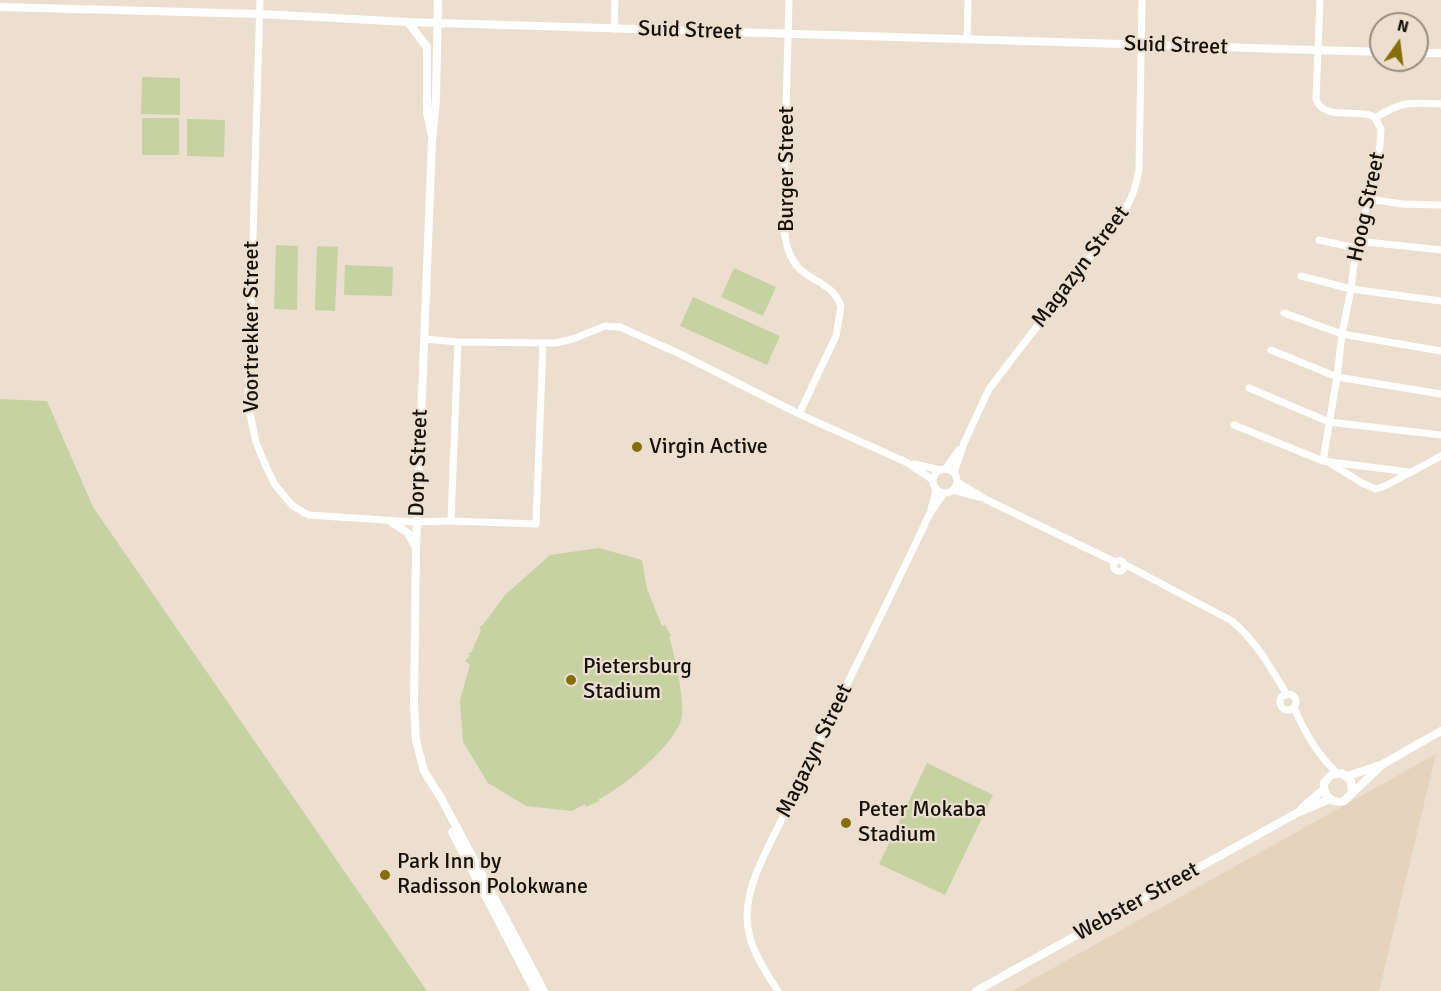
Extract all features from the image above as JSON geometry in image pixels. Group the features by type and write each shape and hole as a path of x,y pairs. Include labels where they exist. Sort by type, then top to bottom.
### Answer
{"street":[{"name":"Voortrekker Street","path":"260,0 248,404 256,442 275,485 283,495 301,512 318,517 417,522 536,524 543,343"},
{"name":"Dorp Street","path":"438,0 436,99 432,141 416,547 414,717 416,740 424,771 441,798 544,991"},
{"path":"614,28 615,0"},
{"name":"Burger Street","path":"789,0 784,233 791,257 798,268 831,289 838,297 841,306 836,336 799,414"},
{"path":"967,39 968,0"},
{"name":"Magazyn Street","path":"954,472 964,443 989,389 1000,372 1113,228 1131,201 1138,168 1142,0"},
{"name":"Hoog Street","path":"1320,0 1316,99 1320,108 1326,112 1365,113 1376,118 1381,129 1369,199 1357,245 1325,461"},
{"name":"Suid Street","path":"0,7 84,4 408,22 1369,52"},
{"name":"Dorp Street","path":"408,22 427,47 427,113 432,141"},
{"path":"1376,118 1394,106 1406,103 1441,104"},
{"path":"1369,199 1402,204 1441,205"},
{"path":"1319,240 1357,245 1441,250"},
{"path":"1301,276 1351,289 1441,301"},
{"path":"1284,313 1342,334 1441,351"},
{"path":"424,339 458,342 563,342 605,326 620,327 680,354 799,414 906,462 933,480 936,489 945,493 953,490 987,500"},
{"path":"451,521 458,342"},
{"path":"1271,350 1337,377 1441,394"},
{"path":"1249,388 1329,422 1441,435"},
{"path":"1234,425 1325,461 1371,488 1382,487 1441,456"},
{"name":"Magazyn Street","path":"943,469 964,443"},
{"path":"1325,461 1409,472"},
{"path":"906,462 954,472 957,482 987,500 1114,564 1119,560 1123,568 1184,595 1232,621 1259,650 1276,677 1284,696 1281,707 1292,709"},
{"path":"933,480 934,476 943,469"},
{"path":"953,490 957,482"},
{"name":"Magazyn Street","path":"929,515 936,489"},
{"name":"Magazyn Street","path":"778,991 760,963 750,935 747,918 752,887 824,730 929,515 945,493"},
{"path":"390,521 408,533 416,547"},
{"path":"1284,696 1295,698 1292,709 1323,760 1337,773 1347,776 1352,781 1352,793"},
{"path":"1347,776 1383,764 1441,731"},
{"path":"1323,760 1327,778 1324,789 1330,799 1339,802 1344,801 1383,764"},
{"path":"1327,778 1337,773"},
{"name":"Dorp Street","path":"430,782 435,800 535,991"},
{"name":"Webster Street","path":"1298,813 1324,789"},
{"name":"Webster Street","path":"976,991 1298,813 1330,799"}],"shaded area":[{"path":"1436,754 1379,991 1012,991"}],"green space":[{"path":"142,77 180,78 180,115 141,114"},
{"path":"142,118 179,118 179,155 142,155"},
{"path":"187,119 225,120 224,157 187,156"},
{"path":"276,245 298,246 297,310 274,309"},
{"path":"317,246 338,247 335,311 315,310"},
{"path":"345,265 393,267 392,296 344,295"},
{"path":"734,268 776,287 763,316 721,297"},
{"path":"693,297 780,336 767,365 680,326"},
{"path":"0,399 47,401 93,507 427,991 0,991"},
{"name":"Pietersburg Stadium","path":"599,548 642,560 647,589 662,626 665,625 671,636 669,637 682,707 679,726 648,763 599,801 586,807 585,804 572,811 526,806 488,783 463,742 460,700 470,665 465,661 470,655 467,653 471,653 481,630 479,627 505,595 550,555"},
{"name":"Peter Mokaba Stadium","path":"927,763 993,795 945,895 879,864"}],"place":[{"name":"Virgin Active","path":"637,447"},
{"name":"Pietersburg Stadium","path":"571,680"},
{"name":"Peter Mokaba Stadium","path":"846,823"},
{"name":"Park Inn by Radisson Polokwane","path":"385,875"}]}
